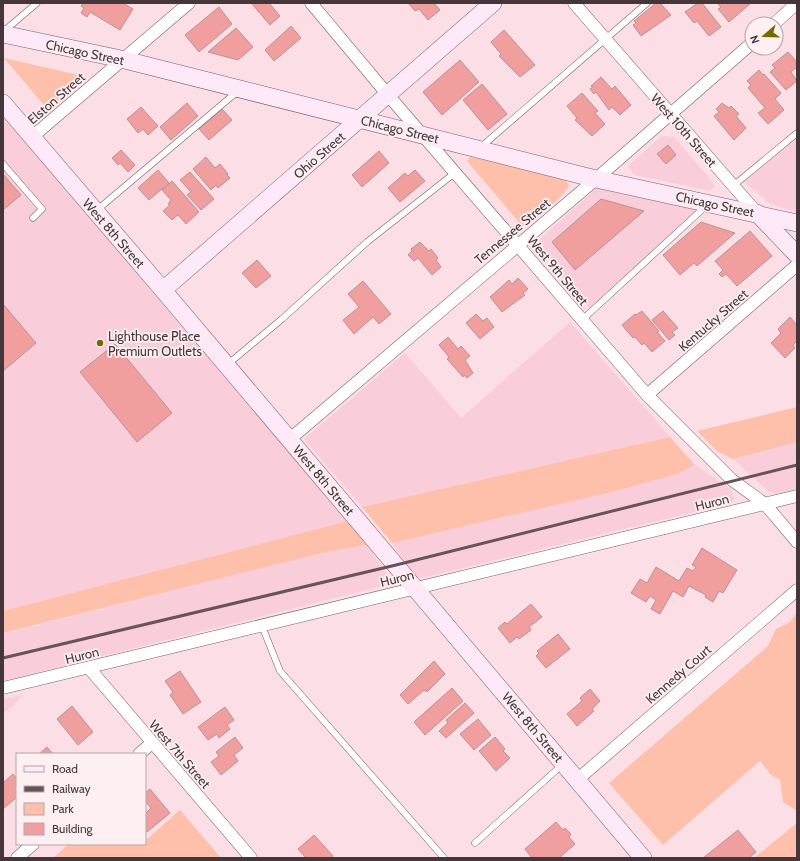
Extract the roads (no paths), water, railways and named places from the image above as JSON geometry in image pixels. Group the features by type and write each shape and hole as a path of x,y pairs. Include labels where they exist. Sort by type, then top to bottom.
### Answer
{"street":[{"name":"Elston Street","path":"32,137 121,59 189,3"},
{"name":"West 9th Street","path":"311,3 388,95 647,395 732,480 765,504 797,542"},
{"name":"Ohio Street","path":"164,290 493,3"},
{"name":"West 10th Street","path":"574,3 670,115 757,213 797,255"},
{"path":"783,16 797,3"},
{"name":"Chicago Street","path":"3,33 121,59 596,180 757,213 797,223"},
{"name":"Tennessee Street","path":"290,439 518,244 596,180 744,50"},
{"name":"West 8th Street","path":"3,103 164,290 643,858"},
{"name":"Kentucky Street","path":"647,395 797,265"},
{"name":"Huron","path":"3,688 797,496"},
{"name":"Kennedy Court","path":"577,780 797,590"},
{"name":"West 7th Street","path":"89,668 251,858"},
{"path":"140,753 152,743"},
{"path":"17,858 32,845"}],"lane":[{"path":"3,33 37,3"},
{"path":"478,149 647,3"},
{"path":"96,211 241,89"},
{"path":"733,186 797,133"},
{"path":"3,164 42,209 33,218"},
{"path":"227,365 282,319 367,242 456,172"},
{"path":"582,320 708,203"},
{"path":"262,626 280,671 444,858"},
{"path":"475,843 564,764"}],"railway":[{"path":"3,658 396,565 797,465"}],"place":[{"name":"Lighthouse Place Premium Outlets","path":"100,343"}]}
